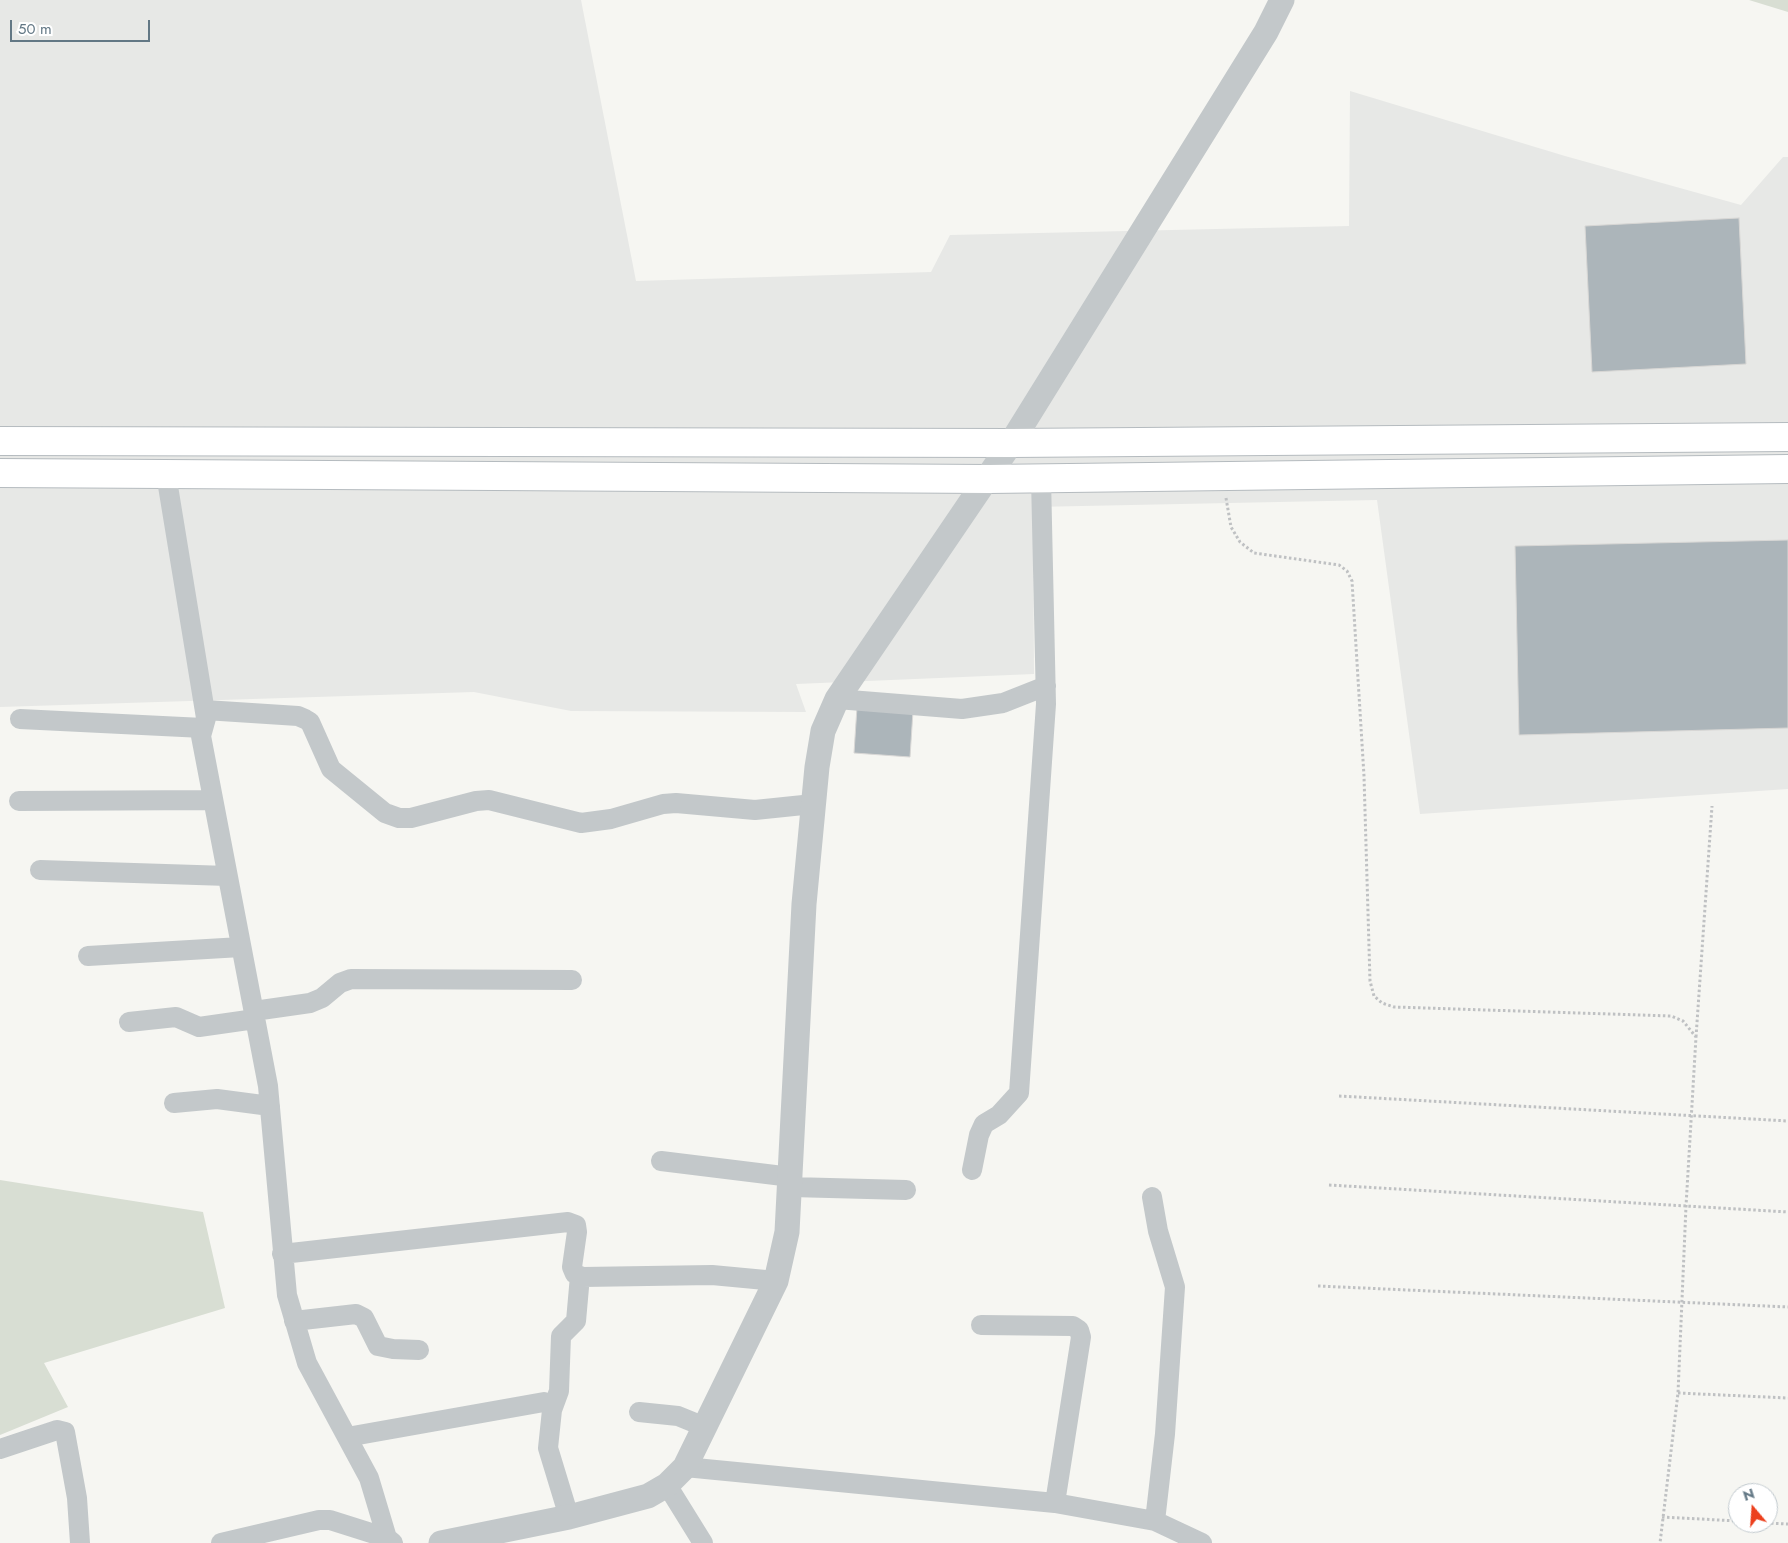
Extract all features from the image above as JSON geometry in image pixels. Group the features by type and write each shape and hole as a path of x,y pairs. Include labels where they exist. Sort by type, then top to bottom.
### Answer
{"main road":[{"path":"0,441 1011,443 1788,437"},
{"path":"0,473 989,479 1788,469"}],"street":[{"path":"441,1543 569,1517 648,1496 667,1485 685,1467 776,1281 787,1232 804,904 813,804 823,731 836,699 989,479 1266,32 1282,0"},
{"path":"166,474 204,719 201,736 255,1015 270,1106 284,1281 306,1363 369,1478 390,1540"},
{"path":"972,1170 979,1135 984,1124 1000,1115 1019,1092 1046,686 1042,478"},
{"path":"836,699 962,708 1003,703 1046,686"},
{"path":"20,719 204,719 298,716 310,722 331,769 385,813 399,818 411,818 476,801 489,800 581,823 611,819 676,802 754,810 813,804"},
{"path":"19,801 213,800"},
{"path":"40,870 228,876"},
{"path":"88,956 241,947"},
{"path":"129,1022 176,1017 199,1026 310,1003 322,998 340,983 351,979 572,980"},
{"path":"174,1103 217,1099 270,1106"},
{"path":"661,1161 791,1182 906,1190"},
{"path":"1152,1197 1158,1230 1175,1287 1165,1434 1155,1521"},
{"path":"282,1254 568,1222 576,1226 577,1232 572,1266 574,1274 580,1276 712,1275 776,1281"},
{"path":"569,1517 548,1448 552,1410 559,1390 561,1336 576,1321 580,1276"},
{"path":"294,1321 356,1314 364,1318 378,1346 392,1349 419,1350"},
{"path":"981,1325 1073,1326 1079,1330 1081,1337 1055,1503"},
{"path":"347,1437 544,1402 549,1404 552,1410"},
{"path":"639,1412 678,1416 705,1427"},
{"path":"0,1449 57,1430 65,1432 77,1498 80,1543"},
{"path":"685,1467 1055,1503 1155,1521 1202,1543"},
{"path":"667,1485 703,1543"},
{"path":"230,1542 319,1520 330,1520 390,1540"}],"path":[{"path":"1222,476 1231,527 1240,542 1247,548 1254,553 1339,565 1347,572 1352,581 1364,776 1370,981 1374,996 1382,1003 1394,1007 1671,1016 1683,1021 1696,1037"},
{"path":"1660,1543 1678,1394 1686,1206 1712,806"},
{"path":"1339,1096 1788,1120"},
{"path":"1330,1185 1788,1212"},
{"path":"1318,1286 1788,1307"},
{"path":"1678,1394 1788,1398"},
{"path":"1662,1517 1728,1520"}],"shaded area":[{"path":"0,0 581,0 636,281 931,272 950,235 1349,226 1350,91 1565,156 1741,205 1783,157 1788,157 1788,789 1420,814 1377,500 1033,507 1034,674 796,684 806,712 571,711 474,692 0,707"},
{"path":"1749,0 1788,0 1788,12"},
{"path":"0,1180 203,1212 225,1308 44,1363 68,1407 0,1435"}],"building":[{"path":"1739,218 1746,364 1592,372 1585,226"},
{"path":"1788,540 1788,728 1519,735 1515,546"},
{"path":"857,707 913,711 910,757 854,753"}]}
